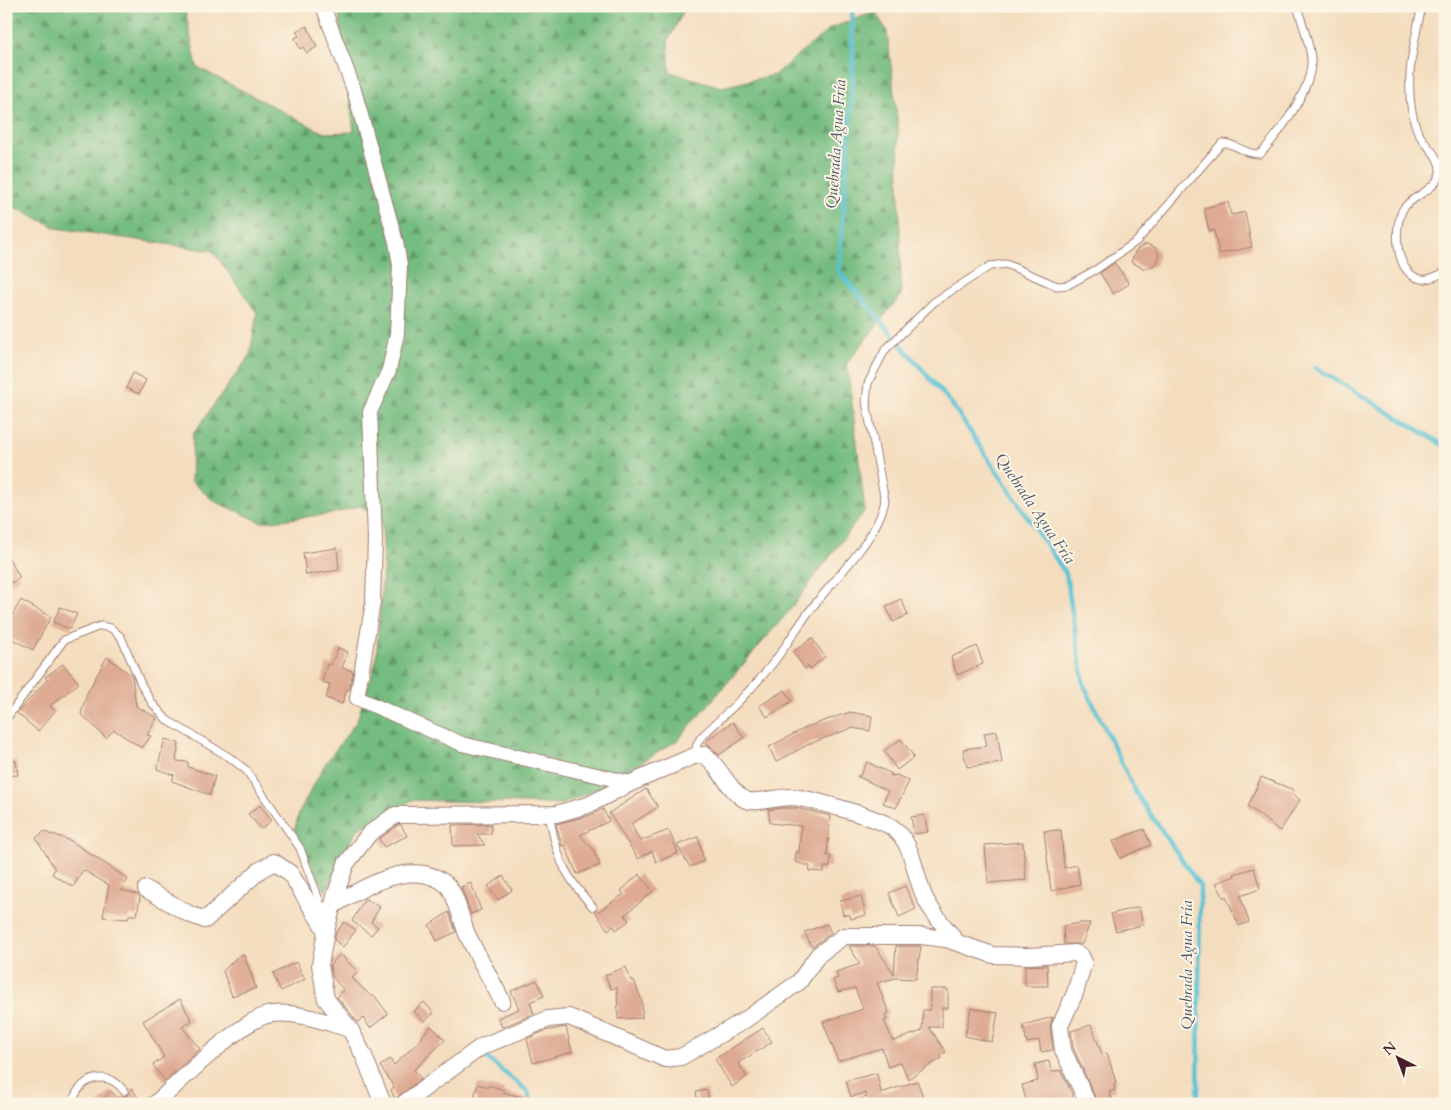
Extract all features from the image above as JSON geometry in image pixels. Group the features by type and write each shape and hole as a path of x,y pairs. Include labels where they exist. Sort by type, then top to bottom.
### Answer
{"street":[{"path":"323,6 354,90 396,242 400,265 397,334 389,370 370,412 375,539 373,602 357,698 462,744 631,783"},
{"path":"383,1104 364,1056 350,1028 326,999 320,964 328,920 346,864 369,834 395,815 549,814 588,805 631,783 694,756 705,755 738,795 748,801 792,797 865,815 894,828 908,848 916,879 927,902 955,940"},
{"path":"146,889 189,914 205,920 260,870 274,862 290,874 328,920"},
{"path":"328,920 356,892 387,879 412,873 430,874 448,886 468,934 502,1001"},
{"path":"403,1104 482,1047 548,1019 570,1017 665,1059 681,1057 745,1020 799,982 818,955 844,936 921,936 955,940 993,955 1029,956 1075,952 1081,956 1084,962 1075,993 1060,1026 1064,1050 1088,1104"},
{"path":"155,1104 244,1026 270,1014 294,1014 350,1028"}],"lane":[{"path":"694,756 696,744 701,737 743,699 774,662 809,611 871,534 882,516 885,501 866,402 868,383 885,350 934,302 990,266 1006,264 1057,286 1068,285 1136,241 1222,143 1228,143 1251,154 1260,154 1268,146 1303,94 1310,77 1311,59 1297,6"},
{"path":"1422,6 1413,46 1409,90 1417,130 1439,162 1440,173 1434,184 1404,208 1398,225 1399,254 1408,272 1417,278 1427,280 1445,272"},
{"path":"6,719 64,640 100,626 111,628 121,637 138,678 152,703 167,720 222,752 246,770 300,848 328,920"},
{"path":"549,814 556,849 571,882 593,907"},
{"path":"77,1104 74,1098 78,1088 90,1078 105,1078 120,1085 124,1091"}],"green space":[{"path":"6,6 184,6 197,67 324,133 354,132 338,6 686,6 668,41 670,72 722,87 774,75 831,28 875,12 887,31 898,127 901,295 847,363 865,510 789,611 678,740 602,786 563,804 412,800 357,830 326,891 294,832 299,813 325,764 357,721 376,661 384,560 382,523 379,518 361,506 331,514 261,522 214,501 191,481 193,434 250,355 257,313 213,251 57,228 6,203"}],"building":[{"path":"307,26 317,47 307,53 303,47 300,49 295,38 299,36 296,31"},
{"path":"1228,202 1231,215 1245,212 1252,247 1219,254 1214,230 1209,231 1204,208"},
{"path":"1146,244 1155,247 1159,254 1155,265 1145,269 1131,262 1136,250"},
{"path":"1115,263 1129,284 1113,294 1100,273"},
{"path":"133,373 146,380 139,394 126,388"},
{"path":"337,548 339,570 306,575 303,553"},
{"path":"6,553 20,578 6,586"},
{"path":"901,599 908,615 893,622 886,606"},
{"path":"21,600 51,617 33,650 6,636 6,626"},
{"path":"60,607 77,614 70,629 53,622"},
{"path":"812,638 825,657 810,669 808,666 805,669 793,652"},
{"path":"977,646 983,664 957,675 951,657"},
{"path":"338,648 348,652 342,668 353,671 349,690 347,689 342,704 326,698 330,684 322,682 327,664 331,665"},
{"path":"107,657 132,676 136,706 157,718 147,735 151,736 142,748 114,730 106,738 81,714 87,693"},
{"path":"63,664 79,683 50,706 55,711 38,731 17,713 47,680 45,677"},
{"path":"785,690 792,701 767,717 759,706"},
{"path":"850,712 872,716 870,731 852,728 809,744 776,762 769,747 809,726"},
{"path":"733,722 744,738 719,755 705,741"},
{"path":"997,731 1002,763 967,767 963,749 987,746 984,733"},
{"path":"165,739 179,743 176,761 188,762 188,767 215,776 210,795 172,781 174,775 157,769"},
{"path":"901,739 914,757 897,770 884,751"},
{"path":"6,761 16,761 18,775 6,776"},
{"path":"867,762 892,774 890,776 897,775 909,781 896,808 883,803 888,791 857,776 860,776"},
{"path":"1261,777 1294,790 1293,794 1300,800 1280,831 1248,806"},
{"path":"646,789 658,807 631,824 640,841 669,830 678,853 656,862 652,851 638,859 609,813"},
{"path":"260,805 272,820 261,829 248,814"},
{"path":"797,808 830,816 827,856 831,856 830,867 824,867 824,872 809,871 810,866 795,862 796,852 799,852 801,826 770,823 768,810"},
{"path":"603,809 609,821 580,835 593,849 600,865 577,874 565,845 562,846 556,824 591,815"},
{"path":"924,815 928,832 914,834 911,817"},
{"path":"491,824 491,834 477,834 485,845 453,846 452,825"},
{"path":"398,825 401,825 407,836 384,847 379,839"},
{"path":"1144,829 1151,845 1120,858 1113,841"},
{"path":"1061,830 1064,868 1077,865 1080,884 1051,891 1044,831"},
{"path":"45,831 51,835 53,834 71,841 128,879 121,890 137,894 140,897 137,915 129,915 128,919 103,917 109,885 83,870 73,887 52,874 55,869 36,838"},
{"path":"698,837 704,861 690,867 677,845"},
{"path":"1023,842 1026,880 988,883 985,845"},
{"path":"1254,868 1260,889 1240,896 1249,922 1239,926 1226,896 1224,898 1216,883 1235,876 1234,874"},
{"path":"639,874 653,891 625,915 629,921 616,930 614,926 608,930 596,913 624,894 621,891"},
{"path":"503,876 512,890 498,900 488,886"},
{"path":"471,883 481,910 471,914 461,887"},
{"path":"905,886 916,909 899,917 889,893"},
{"path":"861,896 866,915 851,919 849,914 843,915 840,901"},
{"path":"365,899 380,907 371,922 378,927 371,935 352,921"},
{"path":"1139,907 1143,925 1116,931 1111,914"},
{"path":"449,912 456,932 437,941 429,925"},
{"path":"344,922 356,930 343,947 334,940 336,933"},
{"path":"1090,923 1082,944 1064,944 1063,926"},
{"path":"827,924 831,933 812,947 804,932"},
{"path":"849,946 875,946 894,974 896,946 921,946 916,979 895,978 877,983 889,1013 885,1015 887,1020 884,1021 893,1041 922,1031 923,1010 930,1010 930,989 948,989 948,1008 942,1008 942,1027 929,1027 946,1052 941,1055 942,1058 908,1079 901,1062 888,1067 882,1048 838,1061 823,1022 863,1009 855,988 838,992 833,980 838,978 836,972 860,964"},
{"path":"340,954 358,972 352,978 372,997 374,995 388,1014 370,1028 363,1018 358,1022 337,997 344,990 333,978 330,965"},
{"path":"239,955 244,955 256,988 232,996 223,971"},
{"path":"296,962 305,979 281,991 273,974"},
{"path":"1047,965 1048,986 1025,986 1025,966"},
{"path":"626,967 631,981 634,980 642,1001 642,1018 618,1019 617,987 611,989 605,975"},
{"path":"537,980 544,996 530,1002 534,1014 502,1027 498,1018 519,1009 511,991"},
{"path":"180,999 192,1021 182,1027 200,1049 165,1081 153,1065 164,1057 143,1021"},
{"path":"424,1002 434,1013 424,1022 414,1011"},
{"path":"971,1008 998,1013 992,1042 965,1036"},
{"path":"1053,1017 1050,1027 1053,1050 1041,1052 1039,1040 1027,1043 1023,1025"},
{"path":"1091,1025 1102,1054 1107,1053 1116,1082 1114,1083 1115,1090 1109,1092 1114,1104 1098,1104 1073,1047 1071,1031"},
{"path":"431,1026 445,1040 414,1070 421,1079 395,1099 391,1090 394,1087 380,1066 390,1059 394,1065 423,1037"},
{"path":"566,1027 572,1052 533,1063 527,1039 544,1031"},
{"path":"763,1028 772,1042 738,1063 747,1077 732,1087 715,1059"},
{"path":"1049,1061 1051,1072 1061,1070 1072,1094 1073,1104 1027,1104 1022,1085 1038,1081 1035,1064"},
{"path":"877,1073 881,1093 917,1081 926,1104 854,1104 854,1101 867,1097 865,1093 851,1097 846,1081"},
{"path":"478,1084 488,1087 489,1085 504,1090 503,1092 532,1100 532,1104 475,1104 477,1098 474,1097"},
{"path":"132,1088 142,1104 98,1104 111,1091 119,1099 127,1095"},
{"path":"707,1090 709,1102 698,1104 696,1092"}],"waterway":[{"name":"Quebrada Agua Fría","path":"852,6 853,76 839,272 951,403 1066,574 1084,685 1136,793 1200,886 1198,1104"},
{"path":"1316,368 1445,446"},
{"path":"482,1054 527,1091 533,1104"}]}
